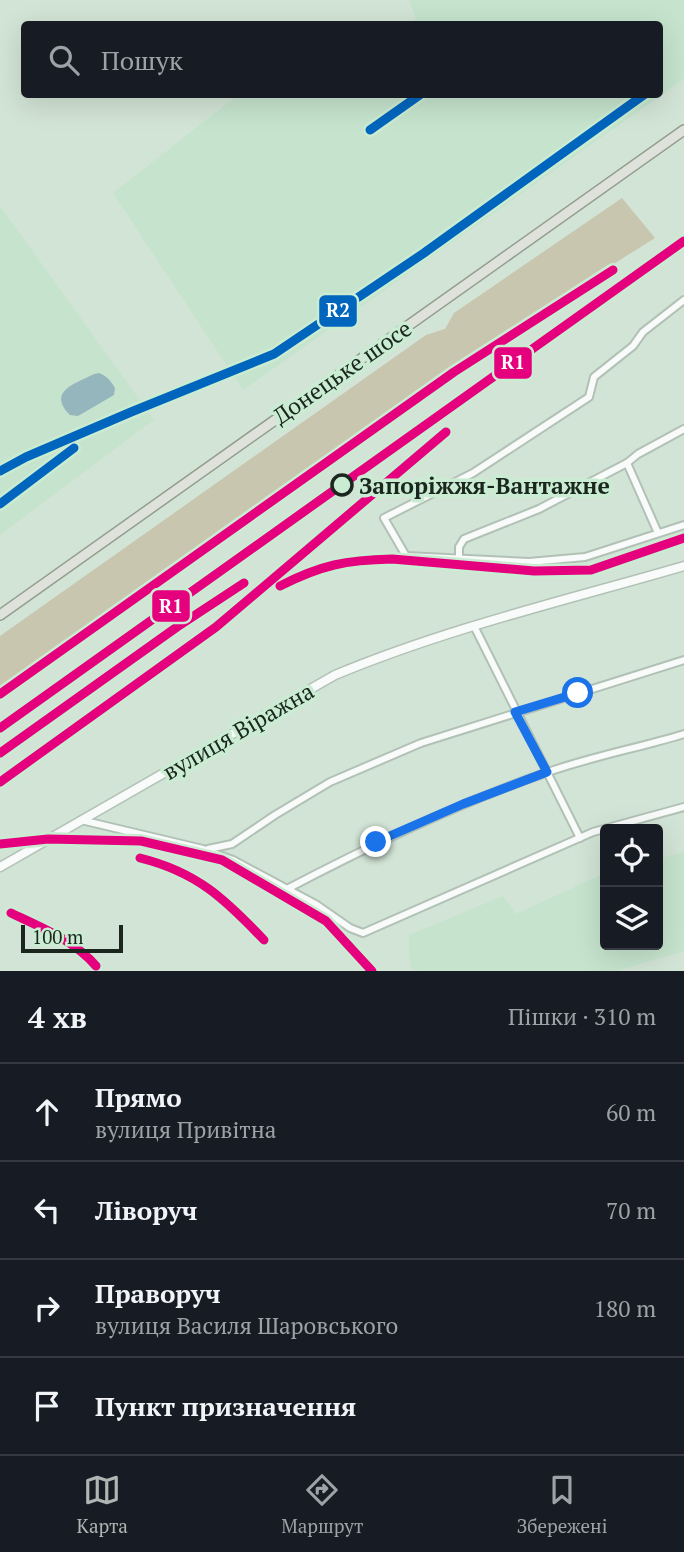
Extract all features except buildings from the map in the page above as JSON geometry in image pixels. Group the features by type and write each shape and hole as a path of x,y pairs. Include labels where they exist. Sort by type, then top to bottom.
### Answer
{"main road":[{"name":"Донецьке шосе","path":"0,615 684,130"},
{"name":"вулиця Віражна","path":"0,867 335,675 388,653 474,626 684,566"}],"street":[{"path":"684,300 643,332 633,346 594,377 589,397 473,473 384,517 406,556 529,562 585,557 684,525"},
{"path":"459,559 459,547 464,539 539,509 627,463 684,429"},
{"path":"627,463 658,533"},
{"path":"474,626 580,838"},
{"path":"203,849 216,849 232,844 330,782 421,743 684,660"},
{"path":"287,889 376,842 463,804 547,772 684,734"},
{"path":"80,820 203,849 233,860 317,905 361,933 580,838 684,807"},
{"path":"232,844 230,849 233,860"}],"shaded area":[{"path":"409,0 684,0 684,79 663,94 663,21 412,21 416,19"},
{"path":"234,98 657,98 243,390 113,193"},
{"path":"622,198 655,238 502,334 0,688 0,636 426,335 445,329 454,313"},
{"path":"0,206 154,420 0,535"},
{"path":"684,852 684,951 617,971 411,969 409,935 503,896 516,914 600,875 600,950 663,950 663,858"}],"water":[{"path":"99,373 112,383 115,388 114,395 78,416 70,415 61,400 62,394 72,385"}],"transit line":[{"name":"R2","path":"370,130 415,98"},
{"name":"R2","path":"0,471 131,412 274,354 424,253 639,98"},
{"name":"R1","path":"0,728 684,241"},
{"name":"R1","path":"0,694 454,372 613,270"},
{"name":"R1","path":"0,782 216,627 446,432"},
{"name":"R2","path":"0,504 74,448"},
{"name":"R1","path":"280,586 321,568 347,562 392,559 534,571 591,570 684,538"},
{"name":"R1","path":"0,753 177,627 244,583"},
{"name":"R1","path":"0,844 48,839 141,841 222,860 326,921 372,971"},
{"name":"R1","path":"140,858 194,879 223,900 264,940"},
{"name":"R1","path":"11,913 67,941 96,966"}],"place":[{"name":"Запоріжжя-Вантажне","path":"342,485"}],"route":[{"path":"376,842 463,804 547,772 515,712 578,693"}]}
